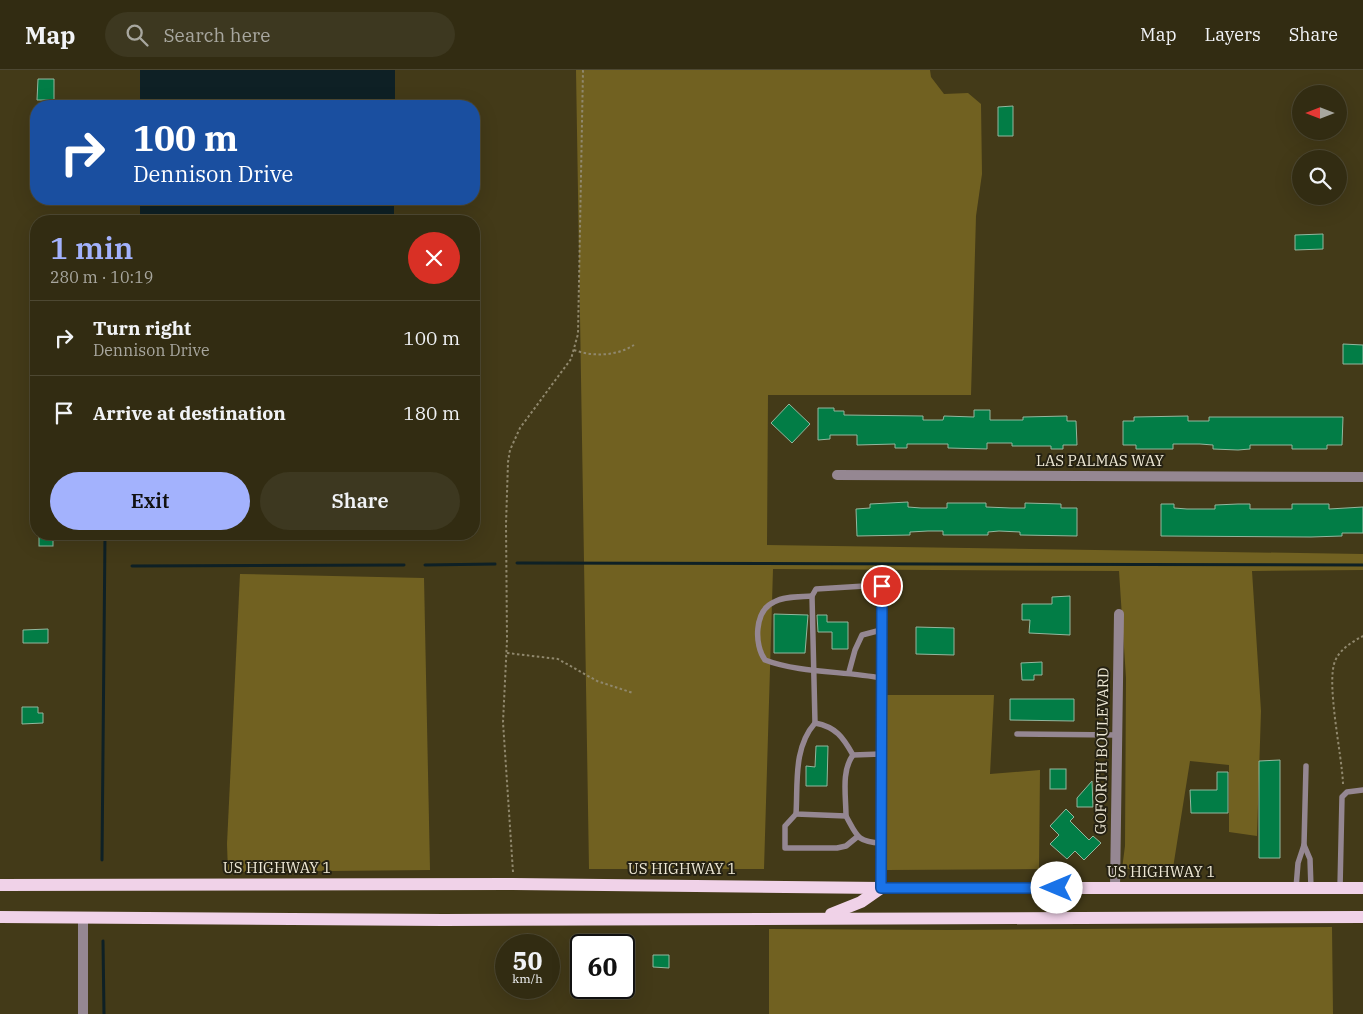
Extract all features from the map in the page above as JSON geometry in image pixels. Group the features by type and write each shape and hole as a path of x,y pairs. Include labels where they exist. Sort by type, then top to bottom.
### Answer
{"main road":[{"name":"US HIGHWAY 1","path":"0,885 514,884 881,888 1363,888"},
{"path":"824,917 861,902 881,888"},
{"path":"0,917 443,920 824,917 1363,917"}],"street":[{"name":"LAS PALMAS WAY","path":"837,475 1363,478"},
{"path":"881,888 882,586"},
{"name":"GOFORTH BOULEVARD","path":"1115,888 1119,614"},
{"path":"83,919 83,1014"}],"lane":[{"path":"857,837 846,846 837,848 786,848 785,826 796,814 799,756 807,733 815,723 812,670 812,596 816,589 882,586"},
{"path":"812,596 778,600 771,603 762,616 757,643 765,660 778,665 812,670 849,672 881,678"},
{"path":"849,672 855,650 862,635 882,630"},
{"path":"815,723 829,726 836,730 853,755"},
{"path":"1017,734 1117,735"},
{"path":"881,754 853,755 848,761 846,772 846,816 857,837 867,842 881,843"},
{"path":"1296,888 1298,862 1304,845 1306,766"},
{"path":"1340,888 1341,802 1343,794 1363,790"},
{"path":"796,814 846,816"},
{"path":"1304,845 1310,859 1311,888"}],"path":[{"path":"514,884 503,722 506,653 506,495 510,450 520,428 571,359 578,334 583,70"},
{"path":"574,350 606,354 618,353 634,345"},
{"path":"1343,794 1333,671 1335,660 1341,652 1363,636"},
{"path":"506,653 558,659 597,681 634,693"}],"shaded area":[{"path":"576,70 930,70 931,77 944,94 968,93 981,104 982,174 976,216 971,395 768,395 767,545 1363,554 1363,570 1252,571 1261,711 1257,836 1229,832 1229,765 1190,761 1173,868 1122,869 1125,846 1126,678 1119,571 773,569 764,869 589,869"},
{"path":"240,574 424,578 430,870 228,872 227,844"},
{"path":"887,695 994,695 990,774 1040,770 1039,869 886,870"},
{"path":"1332,927 1333,1014 769,1014 769,929 950,930"}],"water":[{"path":"140,70 395,70 395,100 140,100"},
{"path":"140,205 394,205 394,215 140,215"}],"building":[{"path":"38,79 54,79 54,100 37,100"},
{"path":"1013,106 1013,136 998,136 998,107"},
{"path":"1323,234 1323,249 1295,250 1295,235"},
{"path":"1343,344 1363,345 1363,364 1343,364"},
{"path":"789,404 810,424 792,443 771,423"},
{"path":"818,408 834,408 834,411 844,411 844,415 923,416 923,420 943,420 944,416 974,417 974,410 990,410 990,420 1023,420 1023,417 1067,416 1067,421 1076,421 1077,445 1063,445 1063,449 1051,449 1051,446 1012,446 1012,443 987,443 987,449 948,448 948,444 907,444 907,448 895,448 895,444 857,445 857,435 830,435 830,439 818,440"},
{"path":"1188,416 1188,421 1209,421 1209,417 1343,417 1342,445 1327,445 1327,449 1292,449 1292,445 1250,445 1250,449 1238,450 1213,449 1213,445 1200,444 1173,444 1173,449 1136,449 1136,445 1123,445 1123,421 1134,421 1134,417"},
{"path":"908,502 908,507 921,508 947,508 947,503 986,503 986,507 1011,508 1025,508 1025,503 1061,504 1061,508 1077,508 1077,536 1020,535 1020,532 999,531 988,532 988,535 943,535 943,531 928,531 910,532 910,535 857,536 856,509 870,508 870,504"},
{"path":"1161,504 1174,504 1174,508 1187,509 1215,509 1215,505 1238,504 1250,504 1250,509 1292,509 1292,504 1329,504 1329,509 1363,507 1363,533 1342,533 1342,536 1311,537 1161,536"},
{"path":"39,540 53,540 53,546 39,546"},
{"path":"1070,596 1070,635 1029,633 1030,620 1022,620 1022,604 1052,604 1052,597"},
{"path":"774,614 808,615 805,653 774,653"},
{"path":"817,615 827,615 827,622 848,622 848,649 832,649 832,632 818,632"},
{"path":"916,627 954,628 954,655 916,654"},
{"path":"48,629 48,643 23,643 23,630"},
{"path":"1042,662 1042,675 1034,675 1034,680 1022,680 1021,663"},
{"path":"1010,699 1074,699 1074,721 1010,720"},
{"path":"22,707 38,707 38,713 43,713 43,723 22,724"},
{"path":"816,746 828,746 827,786 806,786 806,766 815,767"},
{"path":"1280,760 1280,858 1259,858 1259,761"},
{"path":"1050,769 1066,769 1066,789 1050,789"},
{"path":"1217,772 1228,772 1228,813 1191,813 1190,790 1217,790"},
{"path":"1092,781 1093,807 1077,807 1077,798"},
{"path":"1066,809 1074,817 1070,821 1089,840 1093,836 1101,843 1084,860 1075,851 1067,859 1050,844 1059,835 1050,826"},
{"path":"653,955 669,955 669,968 653,967"}],"waterway":[{"path":"102,860 105,540"},
{"path":"517,563 1363,565"},
{"path":"425,565 495,564"},
{"path":"132,566 404,565"},
{"path":"103,941 104,1014"}],"route":[{"path":"882,586 881,888 1057,888"}]}
